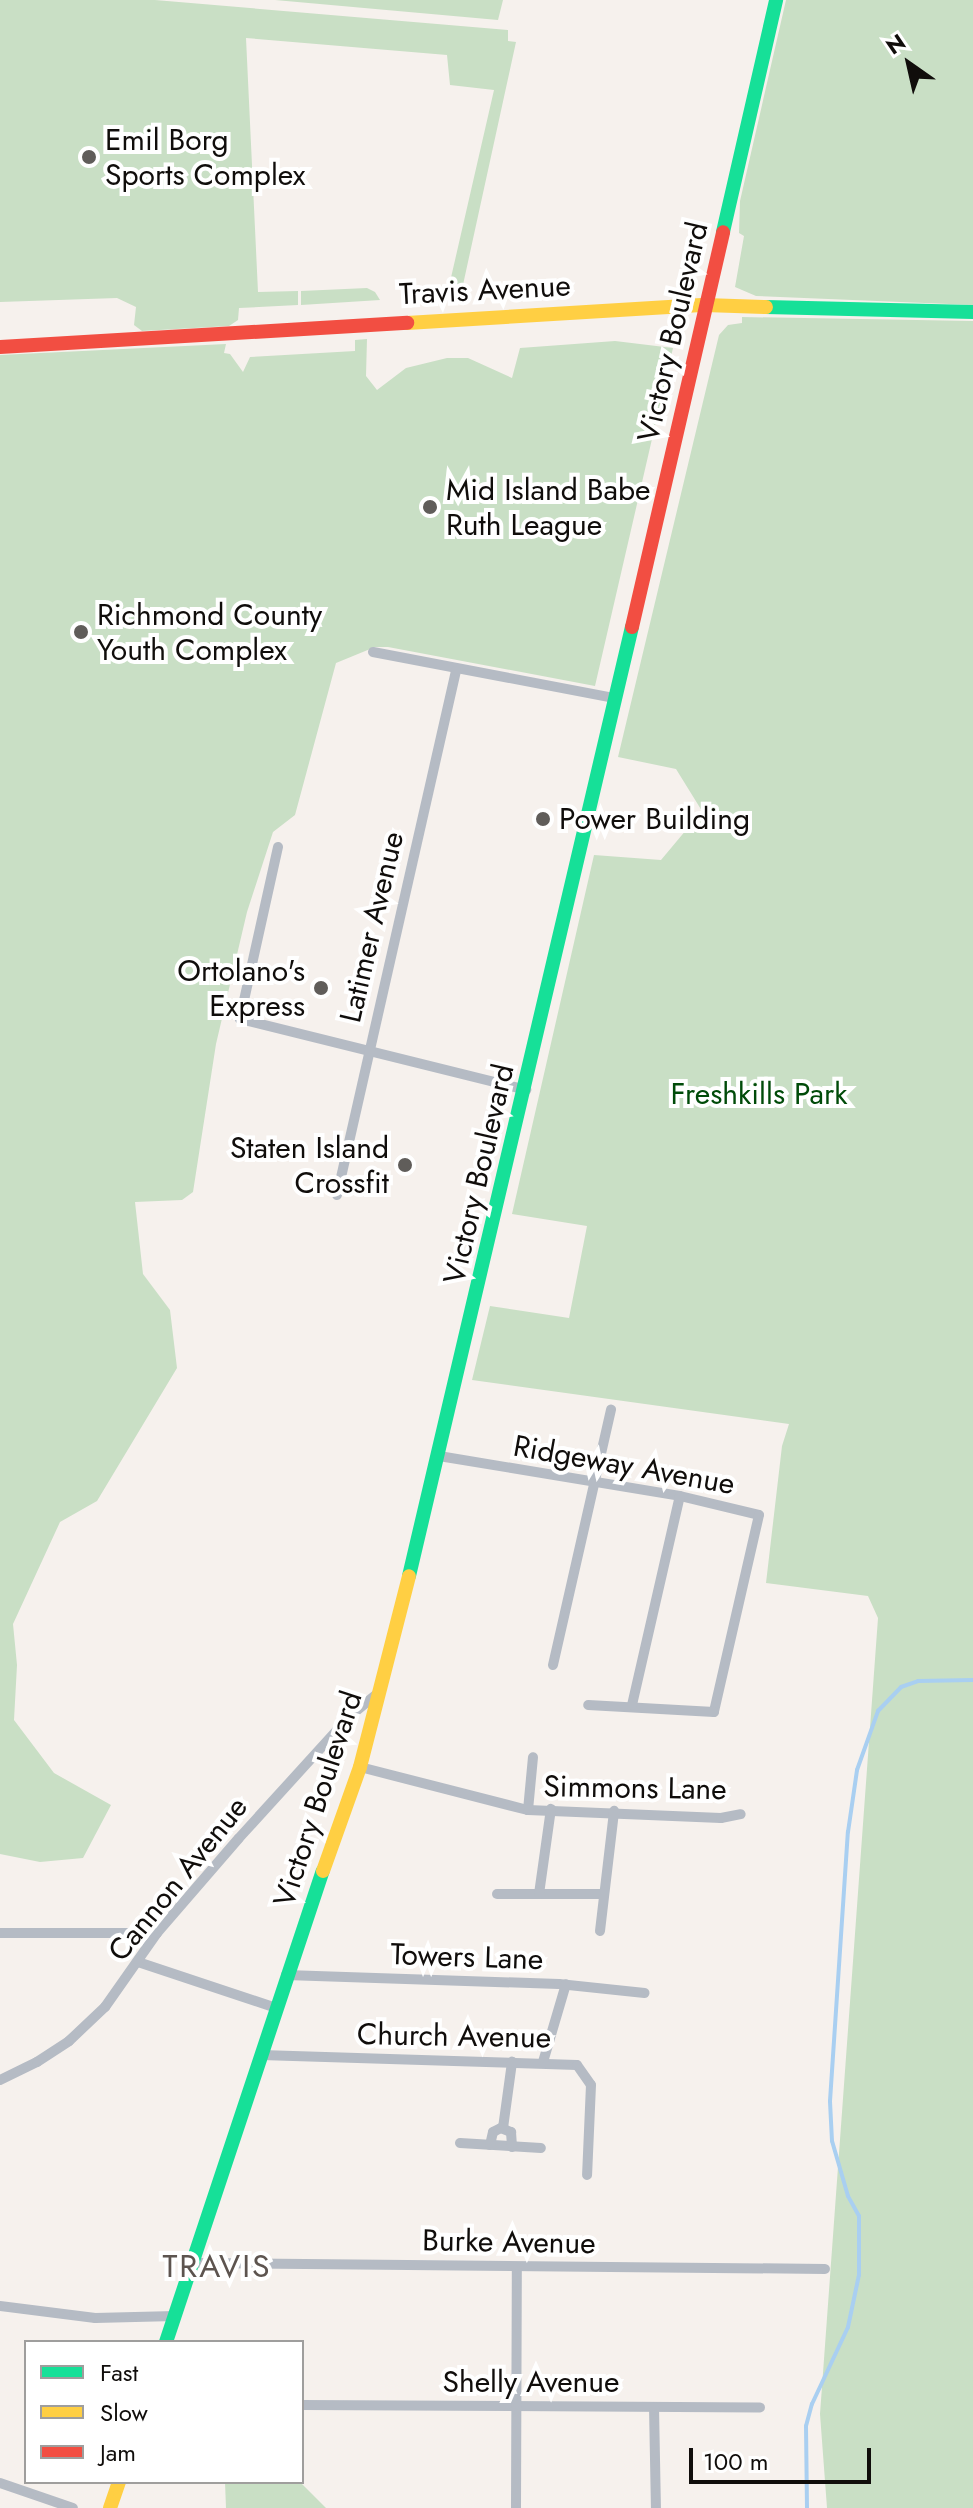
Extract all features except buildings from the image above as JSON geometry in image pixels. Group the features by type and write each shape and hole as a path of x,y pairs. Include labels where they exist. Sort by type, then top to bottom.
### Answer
{"main road":[{"name":"Victory Boulevard","path":"167,2340 286,1975 360,1767 381,1691 526,1090 776,0"},
{"name":"Travis Avenue","path":"0,347 705,305 973,312"},
{"path":"110,2508 118,2484"}],"street":[{"path":"373,652 456,671 615,698"},
{"name":"Latimer Avenue","path":"337,1195 456,671"},
{"path":"278,847 240,1019 526,1090"},
{"path":"553,1665 611,1409"},
{"name":"Ridgeway Avenue","path":"439,1456 680,1496 759,1515 714,1712 632,1705 588,1705"},
{"path":"632,1705 680,1496"},
{"name":"Cannon Avenue","path":"0,2080 37,2062 69,2041 105,2007 157,1933 332,1736 381,1691"},
{"name":"Simmons Lane","path":"528,1810 533,1757"},
{"name":"Simmons Lane","path":"360,1767 528,1810 614,1811 721,1818 741,1814"},
{"path":"539,1894 551,1809"},
{"path":"600,1931 614,1811"},
{"path":"497,1894 603,1894"},
{"path":"0,1933 157,1933"},
{"path":"138,1962 276,2008"},
{"name":"Towers Lane","path":"286,1975 566,1984 645,1993"},
{"path":"543,2062 566,1984"},
{"name":"Church Avenue","path":"261,2055 569,2062 583,2069 591,2085 587,2175"},
{"path":"503,2128 512,2062"},
{"path":"490,2145 493,2132 503,2128"},
{"path":"503,2128 513,2135 512,2147"},
{"path":"460,2143 541,2148"},
{"name":"Burke Avenue","path":"192,2263 825,2269"},
{"path":"516,2508 517,2267"},
{"path":"0,2306 95,2318 175,2316"},
{"name":"Shelly Avenue","path":"304,2405 760,2407"},
{"path":"654,2407 656,2508"},
{"path":"0,2483 73,2508"}],"green space":[{"path":"0,0 155,0 508,30 508,41 516,42 461,294 447,295 494,90 450,85 447,55 246,38 258,292 298,291 298,305 239,308 238,320 229,326 142,331 134,325 136,307 117,298 0,302"},
{"path":"275,0 503,0 498,20"},
{"path":"786,0 973,0 973,305 756,296 735,287 744,236 739,233 740,201"},
{"path":"367,288 375,292 380,300 301,305 301,291"},
{"name":"Freshkills Park","path":"742,317 973,321 973,2508 827,2508 820,2414 878,1618 868,1596 766,1583 782,1446 789,1424 472,1380 490,1306 569,1318 587,1226 512,1214 594,855 661,860 702,811 676,769 618,757 719,335 728,325 742,323"},
{"path":"367,339 366,376 377,390 406,368 447,358 468,358 512,378 520,348 615,341 673,348 595,686 388,647 375,647 336,663 295,815 273,832 247,912 216,1044 193,1192 182,1200 135,1202 143,1274 170,1310 177,1368 97,1501 60,1522 13,1624 17,1665 14,1720 54,1773 111,1805 83,1858 40,1862 0,1854 0,355 226,344 224,353 230,354 243,372 250,357 355,351 355,340"},
{"path":"225,2484 302,2484 326,2508 226,2508"}],"waterway":[{"path":"807,2508 806,2426 812,2404 848,2327 859,2275 859,2216 848,2196 832,2141 830,2101 848,1832 857,1770 878,1711 901,1687 918,1681 973,1680"}],"traffic: fast":[{"path":"723,232 776,0"},
{"path":"766,307 973,312"},
{"path":"409,1576 632,627"},
{"path":"167,2340 323,1871"}],"traffic: slow":[{"path":"407,323 705,305 766,307"},
{"path":"323,1871 360,1767 409,1576"},
{"path":"110,2508 118,2484"}],"traffic: jam":[{"path":"632,627 723,232"},
{"path":"0,347 407,323"}],"place":[{"name":"Emil Borg Sports Complex","path":"89,157"},
{"name":"Mid Island Babe Ruth League","path":"430,507"},
{"name":"Richmond County Youth Complex","path":"81,632"},
{"name":"Power Building","path":"543,819"},
{"name":"Ortolano's Express","path":"321,988"},
{"name":"Staten Island Crossfit","path":"405,1165"}],"district":[{"name":"TRAVIS","path":"217,2266"}]}
